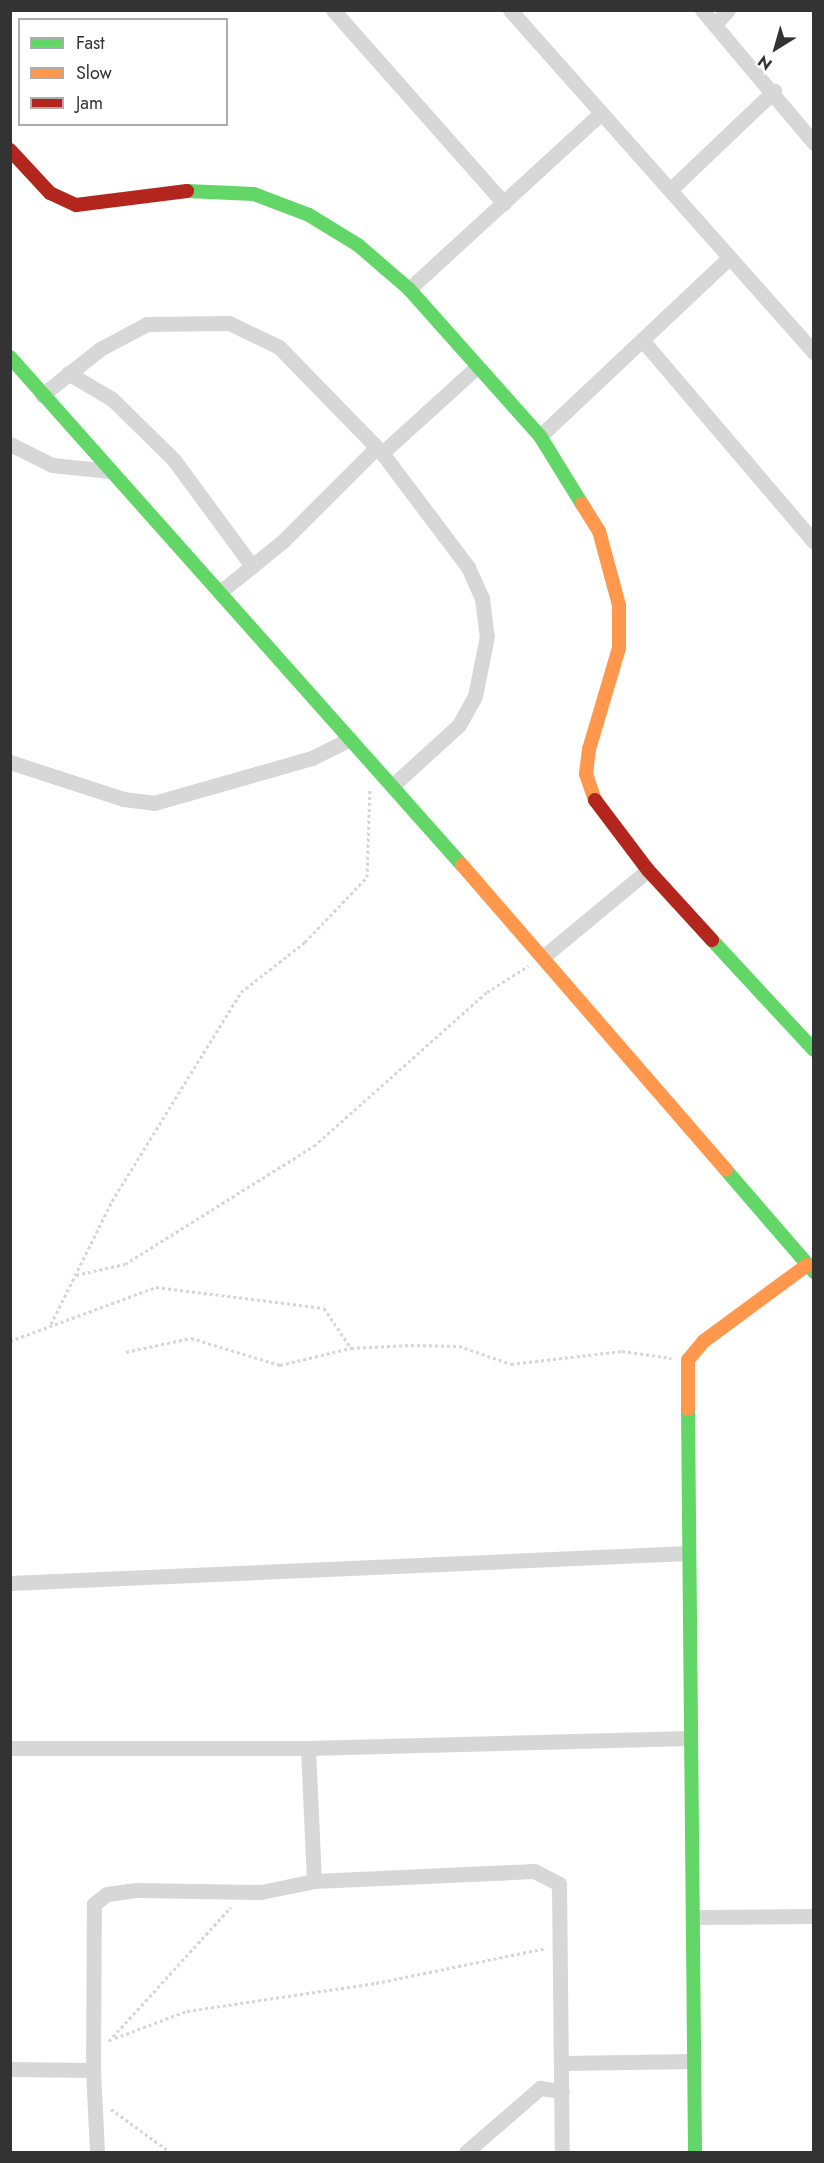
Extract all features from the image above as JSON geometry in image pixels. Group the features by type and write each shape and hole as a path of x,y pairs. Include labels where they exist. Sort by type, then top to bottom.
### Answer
{"street":[{"path":"333,10 504,203"},
{"path":"510,10 813,353"},
{"path":"702,10 774,91 813,142"},
{"path":"715,24 728,10"},
{"path":"670,190 774,91"},
{"path":"409,289 601,113"},
{"path":"10,150 50,193 76,205 192,190 254,194 309,215 358,245 409,289 540,436 599,531 612,567 619,648 586,774 597,805 648,870 813,1050"},
{"path":"540,436 728,259"},
{"path":"42,395 68,373 147,324 229,323 279,347 379,450 468,567 482,598 487,636 475,696 459,725 393,785"},
{"path":"643,341 813,542"},
{"path":"10,357 393,785 810,1268 704,1341 688,1360 690,1738 695,1917 693,2061 695,2152"},
{"path":"220,592 252,567 379,450 477,368"},
{"path":"68,373 112,399 174,460 252,567"},
{"path":"10,444 52,465 110,471"},
{"path":"10,762 123,799 154,803 312,758 350,739"},
{"path":"543,957 648,870"},
{"path":"10,1583 688,1553"},
{"path":"10,1748 308,1748 690,1738"},
{"path":"308,1748 314,1881"},
{"path":"97,2152 93,2070 94,1904 107,1894 136,1890 243,1891 314,1881 534,1871 549,1875 559,1884 562,2152"},
{"path":"695,1917 813,1916"},
{"path":"562,2063 693,2061"},
{"path":"10,2069 93,2070"},
{"path":"466,2152 540,2088 562,2091"}],"path":[{"path":"51,1324 112,1201 241,992 305,942 367,877 372,763"},
{"path":"76,1275 125,1264 314,1146 487,992 543,957"},
{"path":"10,1341 156,1287 203,1291 324,1308 351,1348"},
{"path":"126,1352 191,1338 280,1365 351,1348 459,1346 511,1364 622,1351 688,1360"},
{"path":"115,2038 209,1936 243,1891"},
{"path":"93,2050 115,2038 187,2012 560,1947"},
{"path":"94,2098 170,2152"}],"traffic: fast":[{"path":"187,191 254,194 309,215 358,245 409,289 540,436 582,504"},
{"path":"10,357 462,865"},
{"path":"712,940 814,1050"},
{"path":"726,1170 814,1272"},
{"path":"688,1409 695,2152"}],"traffic: slow":[{"path":"582,504 599,531 619,605 619,648 589,749 586,774 595,800"},
{"path":"462,865 726,1170"},
{"path":"688,1409 688,1360 704,1341 807,1265"}],"traffic: jam":[{"path":"10,150 50,193 76,205 187,191"},
{"path":"595,800 648,870 712,940"}]}
